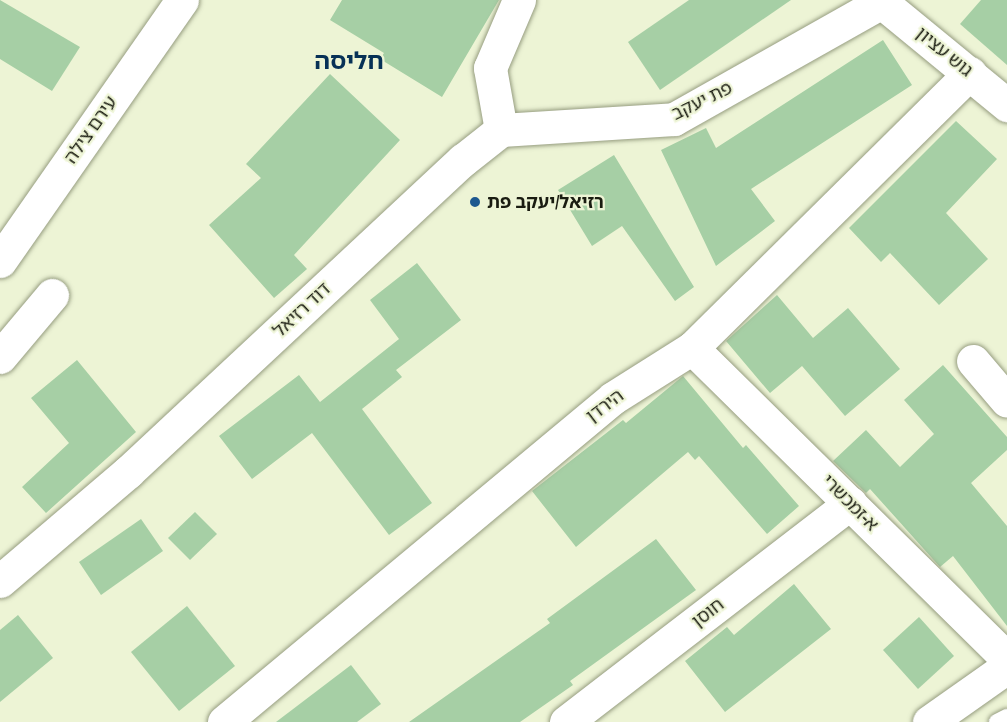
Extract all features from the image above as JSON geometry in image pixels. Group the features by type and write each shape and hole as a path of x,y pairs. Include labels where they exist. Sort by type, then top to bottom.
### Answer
{"street":[{"name":"עירם צילה","path":"0,261 182,0"},
{"path":"501,130 490,68 519,0"},
{"name":"פת יעקב","path":"501,130 674,119 881,1"},
{"name":"גוש עציון","path":"881,1 1007,105"},
{"name":"הירדן","path":"224,722 613,398 692,348 970,73"},
{"name":"דוד רזיאל","path":"0,581 128,472 463,160 501,130"},
{"path":"0,357 52,295"},
{"name":"א-זמכשרי","path":"692,348 1007,659"},
{"path":"973,361 1007,401"},
{"name":"חוסן","path":"566,722 850,503"},
{"path":"929,722 1007,667"}],"lane":[{"path":"997,722 1007,717"}],"building":[{"path":"0,0 80,47 52,91 0,59"},
{"path":"342,0 499,0 442,97 380,59 384,53 330,20"},
{"path":"689,0 791,0 660,90 628,42"},
{"path":"981,0 1007,0 1007,65 960,24"},
{"path":"883,40 912,85 751,189 775,221 716,266 661,150 706,128 716,148"},
{"path":"330,74 400,140 294,255 307,269 274,298 209,225 261,178 246,164"},
{"path":"956,121 997,159 946,213 988,259 939,305 890,253 881,262 849,228"},
{"path":"614,155 694,287 675,301 622,226 592,246 558,190"},
{"path":"417,263 461,320 396,370 402,377 362,409 432,503 389,535 312,433 252,479 219,436 299,375 320,402 399,339 370,300"},
{"path":"777,295 813,338 848,308 900,369 845,416 802,366 770,393 726,341"},
{"path":"77,360 136,432 46,513 22,487 69,443 31,398"},
{"path":"943,365 1007,437 1007,450 971,483 1007,526 1007,626 953,556 940,567 870,489 866,493 833,461 866,430 900,467 934,434 904,400"},
{"path":"683,376 743,448 746,445 799,506 767,534 699,456 695,460 688,452 576,547 532,491 623,420 626,423"},
{"path":"195,512 217,534 190,560 168,538"},
{"path":"141,519 163,551 101,595 79,562"},
{"path":"656,539 696,590 570,681 573,685 520,722 409,722 550,623 547,619"},
{"path":"794,584 831,629 725,712 685,661 727,627 734,635"},
{"path":"187,606 235,666 179,711 131,652"},
{"path":"18,615 53,658 0,702 0,630"},
{"path":"919,617 954,656 918,689 883,650"},
{"path":"351,665 381,704 357,722 276,722"}],"place":[{"name":"רזיאל/יעקב פת","path":"475,202"}],"district":[{"name":"חליסה","path":"349,61"}]}
